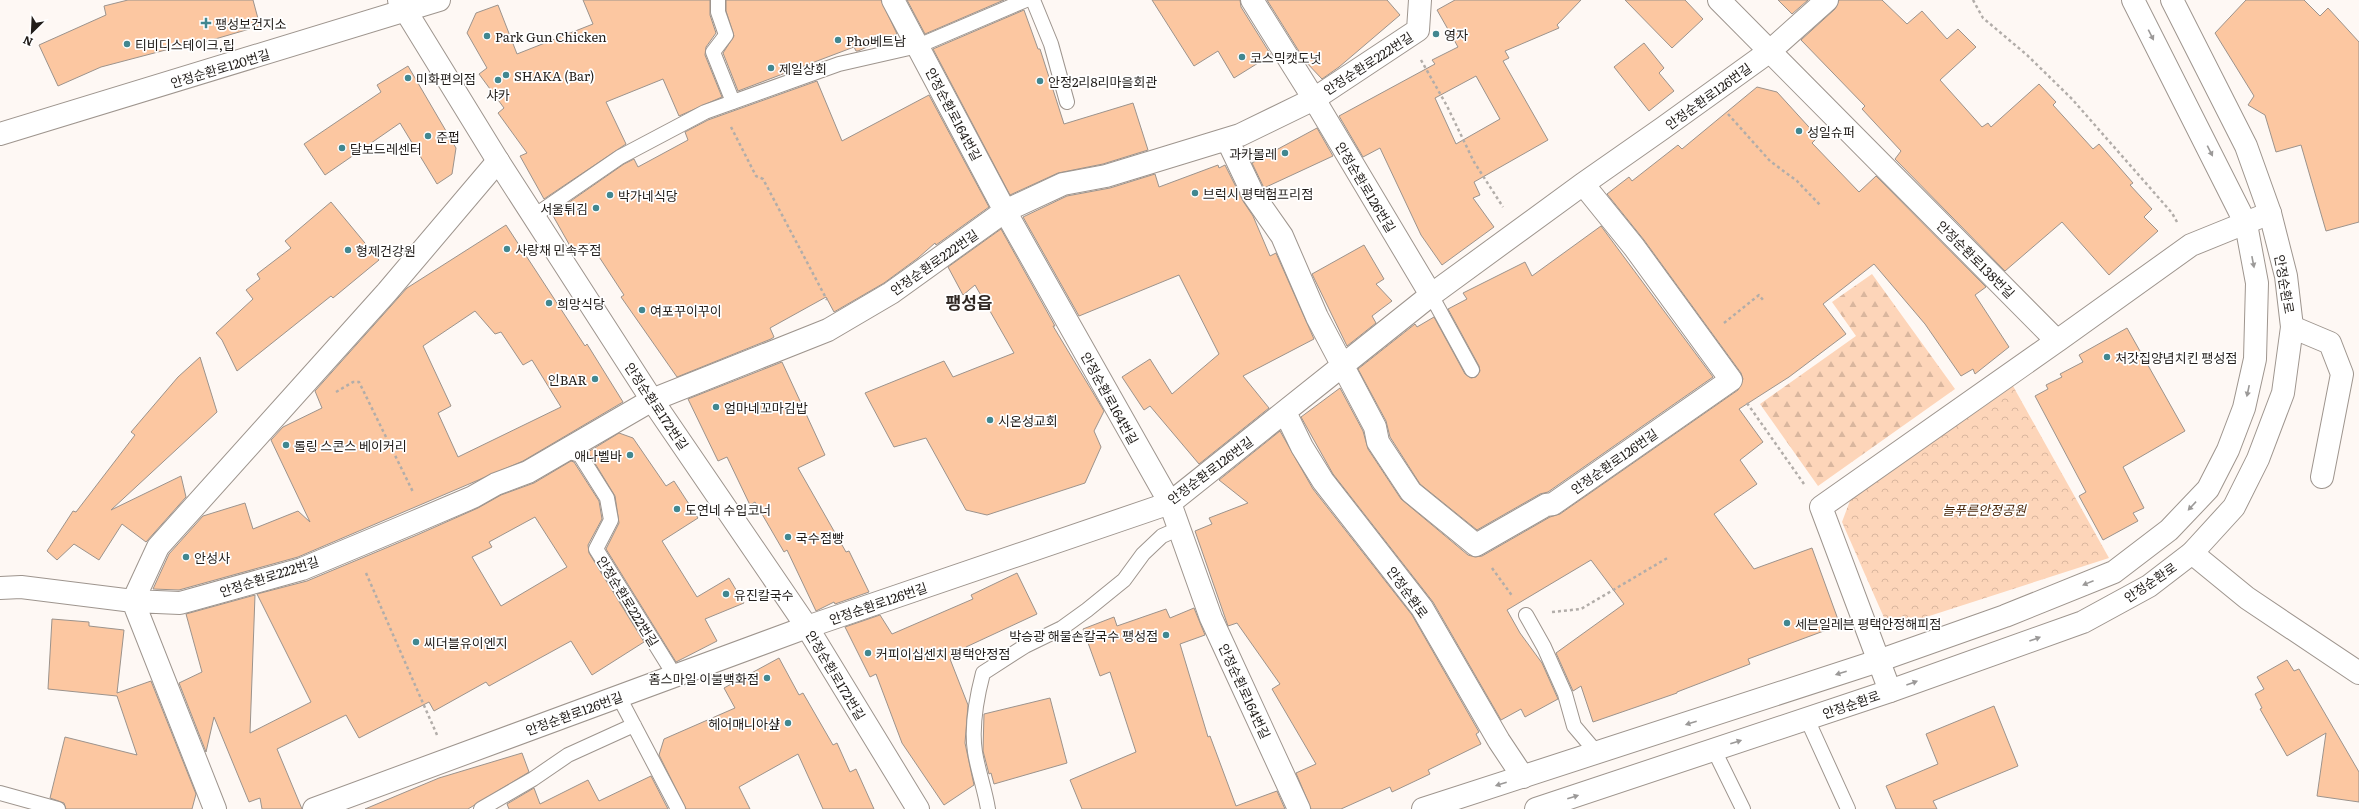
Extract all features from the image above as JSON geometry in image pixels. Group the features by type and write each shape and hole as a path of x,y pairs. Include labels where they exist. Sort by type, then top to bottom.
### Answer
{"street":[{"name":"안정순환로120번길","path":"0,134 403,6 439,0"},
{"name":"안정순환로164번길","path":"893,0 1005,211 1170,503 1211,618 1299,809"},
{"name":"안정순환로222번길","path":"1252,0 1314,99"},
{"name":"안정순환로222번길","path":"0,588 21,587 133,602 180,603 302,568 350,547 426,518 473,498 496,484 528,472 652,400 828,330 891,293 1005,211 1063,184 1106,176 1240,135 1314,99 1418,30 1420,0"},
{"name":"안정순환로138번길","path":"1719,0 2057,341"},
{"name":"안정순환로126번길","path":"314,809 807,627 1170,503 1344,367 1431,295 1583,184 1770,51 1827,0"},
{"name":"안정순환로","path":"1424,809 1878,661 2005,616 2114,572 2170,530 2208,489 2228,450 2244,408 2255,359 2257,282 2246,224 2133,0"},
{"name":"안정순환로","path":"1536,809 1890,691 2083,622 2149,586 2192,553 2234,507 2258,459 2283,393 2292,327 2286,276 2270,213 2246,146 2172,0"},
{"name":"안정순환로172번길","path":"403,6 498,161 652,400 807,627 918,809"},
{"name":"안정순환로126번길","path":"1314,99 1431,295"},
{"path":"1227,139 1254,196 1282,236 1317,317 1374,427 1378,442 1411,492 1476,545"},
{"path":"215,809 133,602 158,547 387,292 498,161"},
{"path":"1583,184 1634,247 1731,380"},
{"path":"1890,691 1821,507 2191,245 2270,213"},
{"path":"2292,327 2330,343 2342,374 2322,477"},
{"name":"안정순환로126번길","path":"1476,545 1546,505 1553,504 1731,380"},
{"name":"안정순환로","path":"1285,412 1302,447 1323,481 1422,608 1499,740 1523,777"},
{"path":"2192,553 2247,598 2359,673"}],"lane":[{"path":"718,0 718,12 726,35 713,52 726,104"},
{"path":"534,216 620,157 705,112 839,64 918,46 1026,0"},
{"path":"1033,0 1051,44 1067,102"},
{"name":"안정순환로126번길","path":"1431,295 1472,370"},
{"name":"안정순환로222번길","path":"564,450 580,455 607,498 611,520 596,549 674,676"},
{"path":"988,809 985,787 975,752 978,691 983,672 1025,646 1062,628 1087,610 1124,580 1143,554 1162,536 1178,529"},
{"path":"1526,615 1544,647 1565,694 1574,726 1597,753"},
{"path":"619,697 678,809"},
{"path":"1807,719 1848,809"},
{"path":"480,809 533,779 568,755 634,725"},
{"path":"1714,750 1743,809"},
{"path":"0,793 58,809"}],"path":[{"path":"1973,0 1983,18 2027,55 2072,99 2172,213 2191,245"},
{"path":"1411,35 1420,58 1447,106 1474,162 1495,198 1520,230"},
{"path":"1711,93 1770,161 1798,181 1821,206"},
{"path":"726,104 754,173 763,179 839,324"},
{"path":"1702,341 1759,295 1763,300"},
{"path":"1731,380 1821,507"},
{"path":"330,396 353,382 359,382 426,518"},
{"path":"1476,545 1526,615 1581,609 1668,557"},
{"path":"350,547 368,577 448,759"}],"green space":[{"path":"1872,274 1955,389 1818,486 1760,404 1856,336 1832,302"},
{"name":"늘푸른안정공원","path":"2013,386 2109,558 1889,629 1842,522 1851,498"}],"building":[{"path":"128,0 253,0 260,26 177,50 177,47 101,67 58,86 39,45 106,15 104,6"},
{"path":"583,0 710,0 710,15 716,33 706,47 705,55 722,97 679,116 663,79 606,102 626,144 544,199 520,156 527,153 498,113 504,108 479,74 487,68 467,33 476,13 498,5 517,54 593,24"},
{"path":"726,0 881,0 897,34 858,51 856,51 854,47 738,91 723,53 734,36 726,11"},
{"path":"907,0 1004,0 925,34"},
{"path":"1152,0 1240,0 1241,7 1271,55 1234,78 1218,51 1194,66"},
{"path":"1267,0 1387,0 1400,15 1339,67 1322,79 1305,61"},
{"path":"1455,0 1581,0 1557,25 1559,28 1505,51 1509,58 1503,61 1548,140 1474,182 1480,195 1473,198 1494,227 1442,265 1421,235 1380,148 1363,157 1339,116 1435,64 1432,60 1458,47 1437,10","holes":["1476,76 1500,119 1456,144 1435,98"]},
{"path":"1625,0 1685,0 1703,19 1672,48"},
{"path":"1778,0 1808,0 1792,14"},
{"path":"1839,0 1882,0 1907,24 1922,11 1947,39 1958,29 1976,47 1940,80 1982,127 1988,123 1991,127 2039,84 2056,102 2053,105 2093,149 2099,144 2133,183 2130,185 2152,209 2144,217 2158,231 2109,275 2062,222 2005,271 1895,159 1901,151 1862,109 1865,106 1801,40 1835,9"},
{"path":"2246,0 2304,0 2320,16 2328,8 2359,42 2359,222 2326,231 2301,145 2276,152 2265,115 2248,105 2254,96 2215,33"},
{"path":"1024,10 1038,49 1040,49 1064,124 1133,103 1148,150 1103,164 1058,173 1010,195 933,49"},
{"path":"1644,43 1664,68 1659,73 1674,91 1649,111 1614,67"},
{"path":"408,66 456,148 452,174 437,184 400,123 325,175 304,144 381,92 377,85"},
{"path":"817,81 842,141 929,95 989,207 936,245 935,243 918,258 884,283 834,312 826,297 770,328 774,337 771,339 677,377 621,297 624,295 590,243 574,253 552,214 624,164 634,159 638,167 688,140 685,132 708,120"},
{"path":"1757,87 1777,92 1818,137 1812,143 1859,192 1876,176 1986,287 1975,295 2009,347 1975,374 1973,369 1961,376 1925,324 1874,264 1823,304 1846,334 1789,377 1739,409 1763,442 1740,460 1757,484 1714,514 1754,569 1812,548 1840,625 1748,659 1750,664 1677,693 1593,722 1581,686 1573,691 1556,653 1624,604 1591,560 1507,610 1520,633 1542,663 1558,699 1525,717 1521,709 1501,720 1433,602 1333,474 1301,417 1340,388 1363,431 1368,449 1401,499 1468,555 1475,557 1482,556 1550,517 1560,514 1738,390 1743,379 1741,373 1644,240 1607,194 1629,177 1632,181 1678,145 1682,149"},
{"path":"1317,128 1333,156 1264,188 1252,163"},
{"path":"1218,165 1219,168 1225,165 1243,201 1253,216 1270,256 1276,253 1314,339 1243,376 1269,408 1199,464 1150,406 1144,410 1122,377 1150,359 1172,394 1219,354 1179,275 1079,316 1023,217 1067,196 1110,188 1155,174 1159,187"},
{"path":"331,202 379,260 333,298 331,296 237,371 222,340 216,333 253,299 246,290 260,279 257,274 291,248 285,241"},
{"path":"506,225 585,346 587,344 623,402 523,461 298,557 179,590 153,589 169,554 203,516 245,503 253,529 298,511 310,522 271,440 283,427 322,408 315,391 407,288","holes":["475,311 495,334 501,332 523,365 532,360 561,407 458,457 438,413 451,406 423,346"]},
{"path":"1601,226 1713,377 1548,492 1540,494 1477,530 1420,484 1390,437 1386,421 1358,369 1415,324 1417,327 1434,317 1465,374 1471,378 1476,377 1480,371 1479,366 1448,309 1467,299 1463,293 1525,262 1532,276"},
{"name":"시온성교회","path":"1001,229 1055,326 1053,326 1104,411 1094,431 1101,447 1085,483 987,515 966,510 926,438 894,447 865,393 944,361 953,377 1014,353 975,285 963,295 948,267"},
{"path":"1364,245 1384,279 1376,284 1392,301 1372,316 1376,323 1347,346 1312,274"},
{"path":"2127,328 2185,431 2123,467 2144,508 2133,513 2138,521 2103,540 2079,496 2086,492 2035,396 2048,389 2046,385 2062,377 2060,374 2083,362 2079,355"},
{"path":"200,357 217,412 111,510 181,476 186,497 146,542 122,524 99,560 74,544 57,560 47,551 73,511 76,512 135,435 131,432 178,377"},
{"path":"782,362 825,455 798,468 846,552 849,551 869,592 835,604 834,602 816,611 787,550 784,552 755,502 750,505 727,457 718,461 688,399"},
{"path":"1280,431 1313,489 1412,615 1479,732 1476,734 1481,744 1428,770 1430,774 1392,792 1390,787 1341,809 1311,809 1296,773 1316,764 1272,689 1280,684 1237,623 1228,626 1195,531 1212,524 1209,518 1248,503 1219,480"},
{"path":"619,433 633,438 666,486 674,481 698,518 662,541 697,597 729,578 744,603 705,619 717,641 676,662 606,549 619,523 615,496 588,452"},
{"path":"571,461 574,462 599,501 602,519 588,545 589,553 644,642 592,675 571,641 489,686 486,682 434,711 429,702 359,738 346,715 277,749 302,809 262,809 260,798 249,802 214,717 206,752 179,683 202,672 186,614 255,595 250,733 311,702 257,594 307,581 478,508 501,495 534,483","holes":["535,517 567,567 501,606 472,557 492,547 489,542"]},
{"path":"1017,573 1037,614 966,647 968,651 950,659 968,705 965,743 974,785 944,805 902,743 876,674 870,677 845,627 880,615 892,634 973,599 971,595"},
{"path":"1194,608 1205,635 1180,644 1208,737 1210,736 1236,806 1277,791 1285,809 1082,809 1070,780 1136,752 1110,672 1100,676 1083,629 1114,617 1117,626 1166,609 1170,618"},
{"path":"52,619 89,622 89,626 124,630 117,693 151,681 196,794 192,809 66,809 64,803 50,798 65,737 137,755 117,696 48,689"},
{"path":"779,658 799,695 803,693 833,745 837,743 850,772 856,769 874,809 823,809 798,754 739,787 750,809 686,809 659,755 664,739 735,708 724,688"},
{"path":"2287,660 2294,671 2299,669 2359,772 2359,802 2317,796 2326,733 2287,756 2260,709 2262,708 2255,694 2264,689 2257,677"},
{"path":"1050,698 1067,763 994,784 991,773 989,774 983,751 984,714"},
{"path":"1994,706 2018,766 1933,801 1937,809 1896,809 1886,786 1938,764 1926,734"},
{"path":"522,753 529,772 468,809 365,809 439,778"},
{"path":"651,776 668,809 509,809 507,804 534,788 540,804 588,780 599,801"}],"place":[{"name":"팽성보건지소","path":"206,23"},
{"name":"영자","path":"1436,34"},
{"name":"Park Gun Chicken","path":"487,36"},
{"name":"Pho베트남","path":"838,40"},
{"name":"티비디스테이크,립","path":"127,44"},
{"name":"코스믹캣도넛","path":"1242,57"},
{"name":"제일상회","path":"771,68"},
{"name":"SHAKA (Bar)","path":"506,75"},
{"name":"미화편의점","path":"408,78"},
{"name":"샤카","path":"498,80"},
{"name":"안정2리8리마을회관","path":"1040,81"},
{"name":"성일슈퍼","path":"1799,131"},
{"name":"준펍","path":"428,136"},
{"name":"달보드레센터","path":"342,148"},
{"name":"과카몰레","path":"1285,153"},
{"name":"브럭시 평택험프리점","path":"1195,193"},
{"name":"박가네식당","path":"610,195"},
{"name":"서울튀김","path":"596,208"},
{"name":"사랑채 민속주점","path":"507,249"},
{"name":"형제건강원","path":"348,250"},
{"name":"희망식당","path":"549,303"},
{"name":"여포꾸이꾸이","path":"642,310"},
{"name":"처갓집양념치킨 팽성점","path":"2107,357"},
{"name":"인BAR","path":"595,379"},
{"name":"엄마네꼬마김밥","path":"716,407"},
{"name":"시온성교회","path":"990,420"},
{"name":"롤링 스콘스 베이커리","path":"286,445"},
{"name":"애나벨바","path":"630,455"},
{"name":"도연네 수입코너","path":"677,509"},
{"name":"국수점빵","path":"788,537"},
{"name":"안성사","path":"186,557"},
{"name":"유진칼국수","path":"726,594"},
{"name":"세븐일레븐 평택안정해피점","path":"1787,623"},
{"name":"박승광 해물손칼국수 팽성점","path":"1166,635"},
{"name":"씨더블유이엔지","path":"416,642"},
{"name":"커피이십센치 평택안정점","path":"868,653"},
{"name":"홈스마일 이불백화점","path":"767,678"},
{"name":"헤어매니아샾","path":"788,723"}],"district":[{"name":"팽성읍","path":"969,301"}]}
